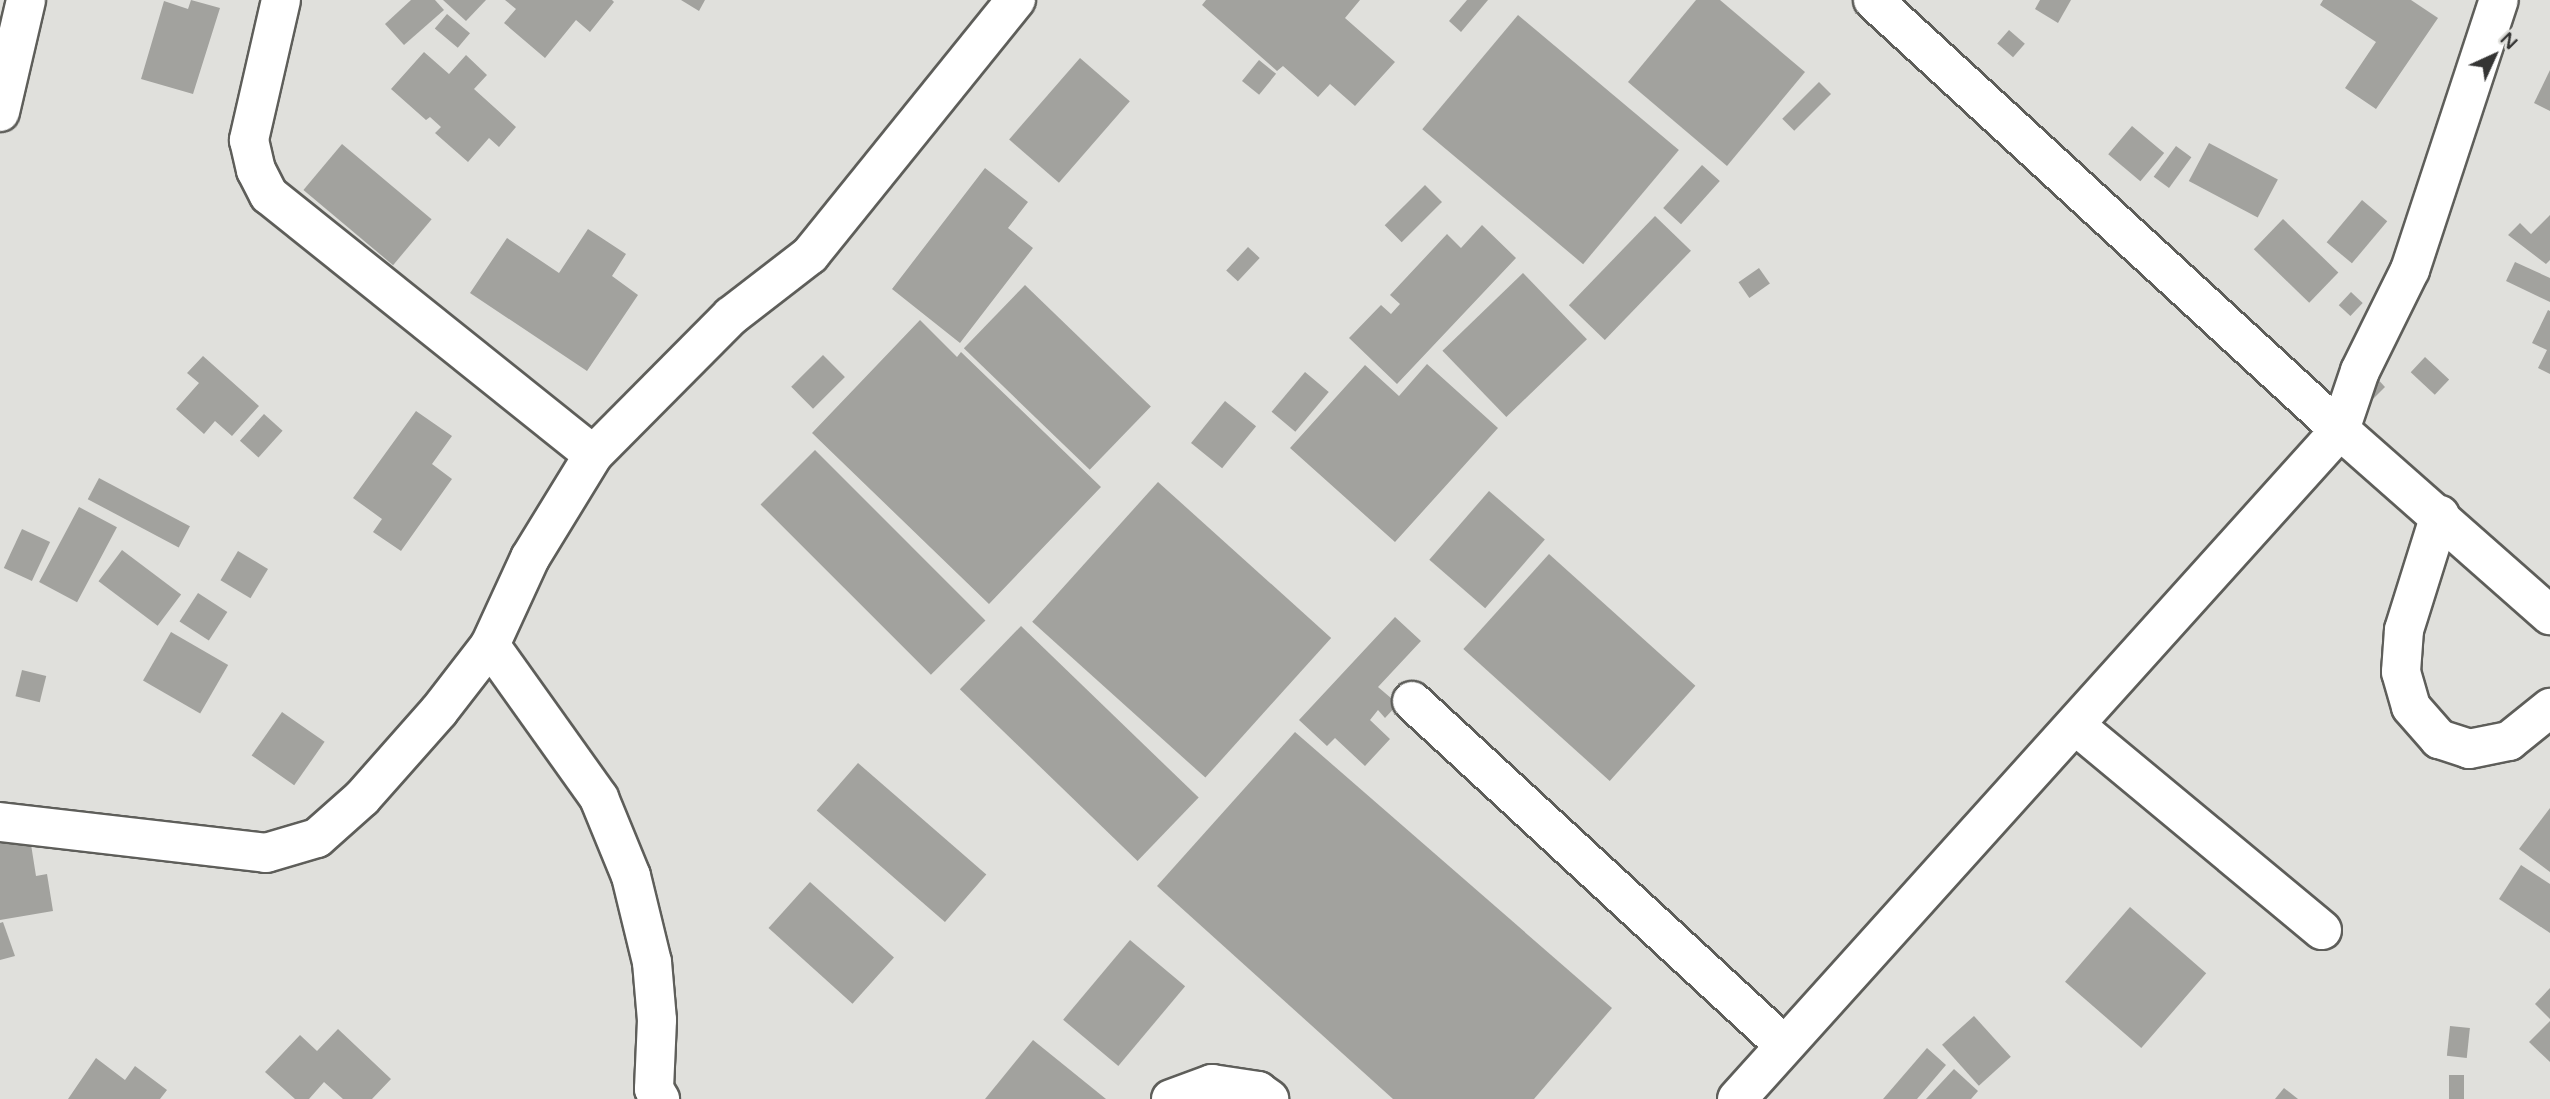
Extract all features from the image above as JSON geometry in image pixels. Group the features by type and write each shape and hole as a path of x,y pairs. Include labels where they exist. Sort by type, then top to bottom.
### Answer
{"street":[{"path":"0,112 26,0"},
{"path":"281,0 249,140 256,170 269,195 593,455"},
{"path":"0,822 267,853 290,849 317,838 362,798 439,711 490,645 530,558 593,455 731,316 810,255 1016,0"},
{"path":"1873,0 2340,430 2440,515 2550,615"},
{"path":"1737,1099 2340,430 2360,371 2410,270 2499,0"},
{"path":"2440,515 2404,630 2401,672 2411,707 2439,739 2469,749 2509,741 2550,708"},
{"path":"490,645 599,798 631,876 652,962 657,1020 654,1089 660,1099"},
{"path":"1412,701 1784,1045"},
{"path":"2074,725 2322,930"},
{"path":"1171,1099 1212,1084 1258,1091 1269,1099"}],"building":[{"path":"191,0 220,8 193,94 141,79 164,1 188,9"},
{"path":"411,0 435,0 444,10 404,45 385,24"},
{"path":"443,0 486,0 466,21"},
{"path":"505,0 614,2 590,32 576,20 545,58 504,23 516,9"},
{"path":"681,0 705,0 699,11"},
{"path":"1206,0 1360,0 1345,18 1395,62 1355,106 1330,84 1318,97 1283,66 1277,71 1202,5"},
{"path":"1467,0 1488,0 1461,32 1449,21"},
{"path":"1696,0 1720,0 1805,72 1727,166 1628,82"},
{"path":"2040,0 2071,0 2058,23 2035,9"},
{"path":"2323,0 2411,0 2438,18 2376,109 2345,88 2376,42 2320,5"},
{"path":"447,14 470,33 458,48 435,29"},
{"path":"1518,15 1679,150 1583,264 1422,129"},
{"path":"2009,30 2025,44 2013,57 1997,44"},
{"path":"424,52 449,74 466,55 487,75 474,89 516,127 499,147 489,138 468,162 435,133 441,127 430,117 426,120 391,89"},
{"path":"1080,58 1130,101 1059,183 1009,140"},
{"path":"1259,60 1276,74 1259,95 1242,81"},
{"path":"2550,70 2550,111 2534,103"},
{"path":"1819,82 1831,94 1794,131 1782,119"},
{"path":"2132,126 2164,153 2140,181 2108,154"},
{"path":"2209,143 2278,180 2258,218 2189,181"},
{"path":"342,144 432,219 393,265 303,190"},
{"path":"2176,146 2191,157 2169,188 2154,177"},
{"path":"1702,165 1720,181 1681,224 1663,208"},
{"path":"985,168 1028,202 1008,228 1033,248 960,343 892,289"},
{"path":"1425,185 1442,202 1402,242 1385,225"},
{"path":"2362,200 2387,221 2352,263 2327,242"},
{"path":"2550,215 2550,260 2546,264 2508,235 2520,223 2531,234"},
{"path":"1655,216 1691,251 1605,340 1569,305"},
{"path":"2283,219 2338,272 2309,303 2254,249"},
{"path":"1482,225 1516,258 1397,384 1349,338 1381,305 1391,314 1400,304 1390,295 1447,234 1461,248"},
{"path":"588,229 626,254 612,276 638,295 587,371 470,293 507,238 559,273"},
{"path":"1248,247 1260,258 1238,281 1226,270"},
{"path":"2515,262 2550,278 2550,302 2506,281"},
{"path":"1759,268 1770,284 1749,298 1739,282"},
{"path":"1523,273 1587,339 1506,417 1442,351"},
{"path":"1025,285 1151,407 1090,470 964,348"},
{"path":"2351,292 2363,303 2350,316 2339,305"},
{"path":"2548,310 2550,374 2538,368 2547,350 2532,343"},
{"path":"920,320 957,357 961,352 1101,487 989,604 812,433"},
{"path":"823,355 845,377 813,409 791,387"},
{"path":"203,356 259,406 232,436 215,421 204,434 176,409 199,383 187,373"},
{"path":"2425,357 2449,380 2435,395 2411,372"},
{"path":"1427,364 1498,428 1395,542 1290,448 1365,365 1399,396"},
{"path":"1305,372 1329,392 1295,432 1272,412"},
{"path":"2373,374 2385,387 2368,404"},
{"path":"1225,401 1256,426 1222,468 1191,443"},
{"path":"416,411 452,436 432,464 452,479 401,551 373,532 382,519 353,498"},
{"path":"264,414 283,431 258,457 240,441"},
{"path":"815,450 985,620 931,675 761,504"},
{"path":"99,478 190,526 179,548 88,499"},
{"path":"1158,482 1331,638 1205,778 1032,622"},
{"path":"1489,491 1545,540 1485,608 1429,560"},
{"path":"79,507 117,527 77,602 39,582"},
{"path":"22,529 50,542 32,581 4,568"},
{"path":"122,550 181,595 158,626 99,581"},
{"path":"238,551 268,569 250,598 220,580"},
{"path":"1549,554 1695,686 1610,781 1463,649"},
{"path":"198,593 227,612 209,641 179,622"},
{"path":"1395,617 1421,641 1378,687 1398,704 1385,718 1378,710 1370,720 1390,739 1365,766 1335,738 1327,746 1299,720"},
{"path":"1021,626 1199,798 1138,861 960,689"},
{"path":"171,632 228,665 200,713 143,680"},
{"path":"22,670 46,676 40,702 15,696"},
{"path":"282,712 325,742 294,785 252,755"},
{"path":"1295,732 1612,1008 1534,1099 1393,1099 1157,886"},
{"path":"858,763 986,875 945,922 817,811"},
{"path":"2550,808 2550,872 2519,849"},
{"path":"30,838 36,876 47,874 53,911 0,920 0,843"},
{"path":"2521,865 2550,884 2550,933 2499,899"},
{"path":"810,882 894,958 852,1004 769,928"},
{"path":"2130,907 2206,973 2141,1048 2065,982"},
{"path":"3,922 15,956 0,960 0,923"},
{"path":"1130,940 1185,986 1118,1066 1063,1020"},
{"path":"2550,988 2550,1019 2535,1004"},
{"path":"1974,1016 2011,1057 1979,1086 1942,1045"},
{"path":"2550,1021 2550,1062 2529,1042"},
{"path":"2450,1026 2470,1028 2467,1058 2447,1056"},
{"path":"338,1029 391,1079 372,1099 343,1099 324,1082 309,1099 295,1099 265,1072 300,1035 317,1051"},
{"path":"1033,1040 1106,1099 985,1099"},
{"path":"1927,1048 1946,1065 1917,1099 1883,1099"},
{"path":"96,1058 125,1080 135,1066 167,1090 160,1099 68,1099"},
{"path":"1954,1069 1978,1091 1971,1099 1926,1099"},
{"path":"2449,1075 2464,1075 2464,1099 2449,1099"},
{"path":"2284,1088 2298,1099 2275,1099"}]}
